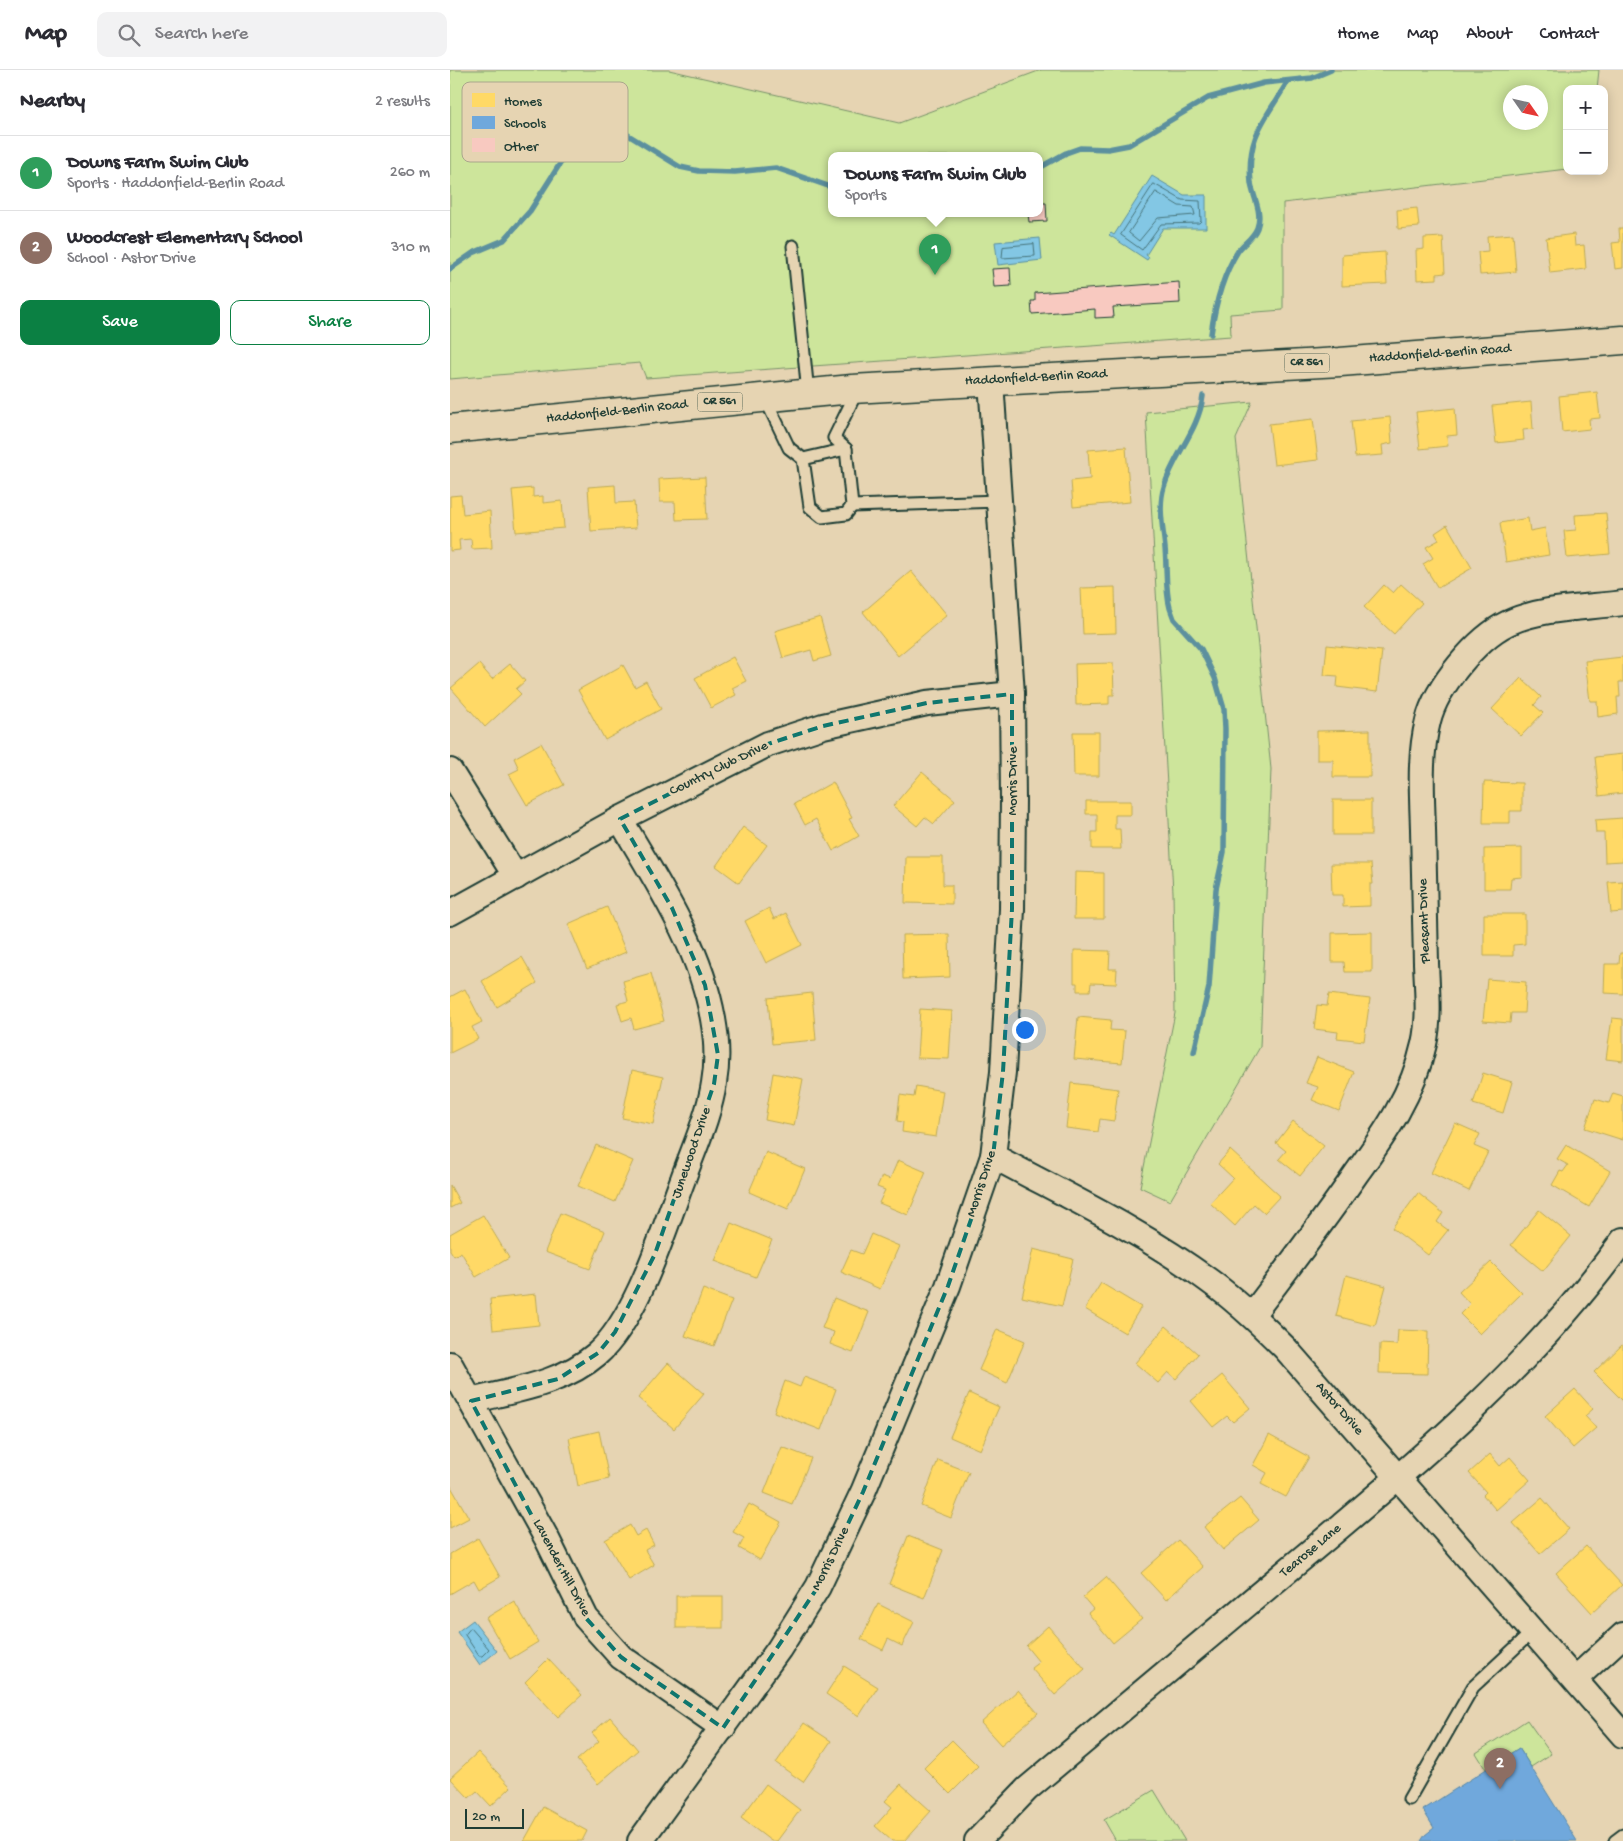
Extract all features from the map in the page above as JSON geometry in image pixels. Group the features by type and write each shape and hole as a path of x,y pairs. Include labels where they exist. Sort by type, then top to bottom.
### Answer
{"main road":[{"name":"Haddonfield-Berlin Road","path":"450,429 858,389 1340,362 1623,340"}],"street":[{"name":"Morris Drive","path":"640,1841 780,1649 818,1587 863,1492 948,1286 993,1156 1004,1072 1012,909 1012,694 991,381"},
{"name":"Pleasant Drive","path":"1252,1315 1337,1202 1393,1122 1412,1083 1424,1043 1428,1007 1422,796 1424,742 1428,718 1447,682 1462,661 1483,639 1508,623 1533,614 1623,603"},
{"name":"Country Club Drive","path":"450,913 620,818 768,744 822,726 927,703 1012,694"},
{"path":"450,771 516,877"},
{"name":"Junewood Drive","path":"471,1401 558,1378 580,1367 598,1353 615,1332 636,1297 655,1254 705,1118 714,1084 718,1055 714,1020 705,985 691,948 672,908 620,818"},
{"name":"Astor Drive","path":"993,1156 1142,1237 1208,1280 1252,1315 1285,1348 1623,1735"},
{"name":"Tearose Lane","path":"978,1841 1027,1789 1399,1478 1528,1356 1595,1279 1623,1240"},
{"name":"Lavender Hill Drive","path":"450,1364 547,1539 586,1618 621,1657 723,1728"},
{"path":"1575,1679 1623,1635"}],"lane":[{"path":"793,246 808,393"},
{"path":"803,458 810,507 822,517 846,514 852,506 846,450 834,438 858,389"},
{"path":"765,398 789,448 803,458 846,450"},
{"path":"852,506 999,502"},
{"path":"1409,1799 1473,1688 1533,1631"},
{"path":"1616,1841 1623,1835"}],"highlighted area":[{"path":"1012,694 1012,909 1003,1072 993,1156 948,1286 863,1492 818,1587 723,1728 621,1657 586,1618 471,1401 558,1379 598,1353 615,1332 655,1254 714,1084 718,1055 705,985 672,908 620,819 768,744 823,726 927,703"}],"green space":[{"path":"450,70 669,70 899,123 1041,70 1599,70 1597,85 1563,85 1563,169 1283,203 1283,310 1230,314 1231,336 646,378 640,363 450,379"},
{"path":"1252,402 1236,439 1271,769 1260,1047 1170,1201 1140,1187 1175,1013 1173,892 1146,412"},
{"path":"1527,1720 1551,1754 1531,1767 1519,1748 1486,1769 1476,1753"},
{"path":"1154,1790 1185,1841 1116,1841 1104,1820"}],"water":[{"path":"1152,176 1184,195 1206,195 1206,228 1163,228 1146,255 1149,257 1147,260 1109,235 1111,233 1114,235"},
{"path":"1040,238 1042,260 998,265 995,242"},
{"path":"473,1620 497,1651 480,1665 457,1632"}],"building: Homes":[{"path":"1417,208 1419,227 1398,229 1397,210"},
{"path":"1619,228 1623,228 1623,268 1615,269 1612,243 1620,242"},
{"path":"1513,234 1516,272 1480,275 1478,252 1488,251 1487,236"},
{"path":"1574,234 1575,246 1584,245 1586,269 1550,273 1546,238"},
{"path":"1443,237 1445,273 1437,274 1437,279 1417,280 1416,250 1424,249 1424,238"},
{"path":"1385,252 1387,284 1342,286 1342,255"},
{"path":"1597,392 1600,418 1589,419 1590,429 1562,432 1559,396"},
{"path":"1531,402 1533,429 1523,430 1524,440 1496,443 1492,406"},
{"path":"1455,408 1457,435 1447,436 1448,446 1420,449 1416,412"},
{"path":"1390,417 1392,443 1382,445 1383,455 1355,457 1351,421"},
{"path":"1313,419 1318,460 1274,465 1269,424"},
{"path":"1126,447 1130,502 1073,507 1071,481 1090,479 1088,450"},
{"path":"705,477 707,519 676,520 675,502 660,502 659,479"},
{"path":"615,485 616,503 634,502 636,528 591,531 588,487"},
{"path":"533,488 533,497 543,496 543,503 562,501 564,528 516,532 512,490"},
{"path":"461,495 463,514 490,511 492,548 472,549 471,539 459,540 460,550 450,551 450,496"},
{"path":"1606,513 1610,554 1567,558 1564,531 1576,530 1575,515"},
{"path":"1528,518 1530,531 1545,528 1549,555 1506,562 1500,523"},
{"path":"1447,525 1472,568 1438,588 1423,564 1433,558 1426,547 1439,540 1435,533"},
{"path":"911,571 947,615 898,656 863,612"},
{"path":"1401,584 1422,603 1394,634 1364,607 1384,585 1393,593"},
{"path":"1115,587 1116,633 1083,634 1081,588"},
{"path":"820,617 831,656 814,661 811,650 783,658 775,631"},
{"path":"1327,645 1382,651 1377,692 1337,687 1338,676 1324,675"},
{"path":"733,657 746,681 732,688 736,695 711,708 695,678"},
{"path":"1623,657 1623,682 1619,682 1620,697 1617,697 1618,714 1598,717 1597,701 1590,701 1585,661"},
{"path":"1113,663 1114,695 1109,695 1109,704 1076,705 1075,664"},
{"path":"479,664 492,679 510,664 525,681 516,689 521,694 485,727 451,688"},
{"path":"623,665 635,687 646,681 661,709 605,740 578,690"},
{"path":"1521,678 1541,697 1534,705 1543,713 1521,736 1492,709"},
{"path":"1370,730 1370,777 1333,777 1333,760 1317,760 1317,731"},
{"path":"1073,732 1099,732 1099,776 1074,776"},
{"path":"541,743 564,785 527,805 509,774 519,769 514,758"},
{"path":"1623,754 1623,793 1599,796 1595,757"},
{"path":"922,772 955,800 934,824 925,817 917,826 893,806"},
{"path":"833,782 852,818 849,819 859,836 833,851 816,819 805,825 794,804"},
{"path":"1484,782 1522,783 1522,811 1510,811 1510,823 1483,823"},
{"path":"1333,800 1371,800 1371,835 1333,835"},
{"path":"1086,801 1131,801 1131,815 1115,815 1115,829 1120,829 1121,849 1092,849 1092,832 1097,832 1097,814 1086,814"},
{"path":"1623,818 1623,861 1605,862 1604,833 1596,833 1595,820"},
{"path":"743,827 767,845 739,883 716,866"},
{"path":"1522,848 1522,877 1511,878 1510,889 1484,889 1484,849"},
{"path":"906,857 943,857 943,885 952,885 952,904 905,903"},
{"path":"1331,864 1371,864 1373,884 1370,884 1370,906 1343,907 1343,895 1332,895"},
{"path":"1075,872 1104,873 1104,919 1074,919"},
{"path":"1623,881 1623,912 1611,913 1608,882"},
{"path":"607,907 626,952 587,969 568,924"},
{"path":"769,908 774,919 786,913 802,945 766,963 745,921"},
{"path":"1484,914 1525,914 1525,944 1513,945 1513,956 1484,956"},
{"path":"1372,932 1372,972 1345,972 1344,962 1332,962 1332,933"},
{"path":"949,934 950,977 903,979 902,935"},
{"path":"1074,950 1110,951 1109,969 1117,969 1116,984 1091,983 1090,991 1077,991 1077,983 1074,983"},
{"path":"1620,953 1623,953 1623,994 1604,993 1605,964 1619,964"},
{"path":"522,957 537,983 497,1007 482,981"},
{"path":"651,973 664,1021 634,1029 631,1018 622,1021 617,1004 628,1001 623,981"},
{"path":"1487,979 1526,982 1524,1013 1511,1013 1510,1023 1483,1021"},
{"path":"465,989 482,1022 472,1027 478,1039 450,1053 450,997"},
{"path":"812,993 816,1040 772,1044 768,998"},
{"path":"1329,994 1370,999 1364,1041 1337,1038 1338,1032 1314,1029 1317,1005 1327,1006"},
{"path":"920,1009 952,1011 949,1059 917,1058"},
{"path":"1078,1017 1111,1020 1110,1030 1125,1031 1122,1063 1074,1059"},
{"path":"1612,1018 1623,1019 1623,1061 1606,1059"},
{"path":"1317,1057 1354,1072 1339,1111 1312,1100 1318,1087 1306,1083"},
{"path":"632,1070 663,1077 653,1124 622,1118"},
{"path":"773,1073 803,1079 794,1126 765,1120"},
{"path":"1483,1073 1512,1082 1503,1113 1473,1104"},
{"path":"1071,1083 1118,1089 1114,1121 1100,1119 1098,1132 1066,1128"},
{"path":"916,1086 943,1091 936,1137 902,1132 903,1122 897,1121 900,1095 914,1097"},
{"path":"1613,1093 1623,1096 1623,1140 1585,1128 1595,1099 1609,1103"},
{"path":"1293,1121 1324,1146 1300,1176 1279,1159 1286,1151 1276,1143"},
{"path":"1455,1123 1480,1134 1474,1146 1488,1152 1469,1191 1431,1173"},
{"path":"596,1145 633,1161 615,1202 578,1186"},
{"path":"1566,1145 1610,1171 1589,1207 1552,1185 1560,1171 1563,1172 1568,1165 1557,1159"},
{"path":"1230,1150 1280,1196 1264,1213 1254,1204 1235,1226 1210,1203 1233,1178 1218,1164"},
{"path":"766,1152 805,1169 788,1209 749,1192"},
{"path":"898,1160 926,1172 908,1215 879,1203 885,1190 877,1187 882,1176 890,1179"},
{"path":"450,1185 460,1203 450,1208"},
{"path":"1418,1193 1443,1213 1437,1222 1448,1230 1428,1255 1392,1228"},
{"path":"1539,1210 1571,1236 1543,1271 1511,1245"},
{"path":"560,1213 605,1231 590,1269 545,1252"},
{"path":"483,1215 509,1258 476,1277 461,1252 454,1256 450,1250 450,1234"},
{"path":"731,1223 772,1240 756,1277 715,1261"},
{"path":"871,1234 899,1246 880,1289 841,1272 851,1250 862,1254"},
{"path":"1033,1249 1073,1259 1062,1306 1022,1297"},
{"path":"1491,1262 1522,1293 1480,1334 1460,1314 1470,1304 1459,1292"},
{"path":"1346,1275 1386,1286 1375,1326 1336,1316"},
{"path":"1101,1283 1141,1307 1125,1333 1085,1309"},
{"path":"703,1289 732,1300 714,1346 685,1336"},
{"path":"536,1294 539,1325 493,1330 490,1299"},
{"path":"834,1298 869,1312 853,1353 830,1344 834,1332 822,1328"},
{"path":"1166,1326 1198,1354 1176,1379 1168,1372 1158,1383 1135,1363"},
{"path":"997,1329 1025,1341 1007,1383 979,1370"},
{"path":"1398,1330 1428,1331 1427,1374 1379,1373 1380,1344 1397,1345"},
{"path":"1623,1344 1623,1401 1594,1372"},
{"path":"668,1363 704,1394 674,1429 638,1398"},
{"path":"1222,1375 1250,1408 1233,1422 1227,1416 1213,1427 1191,1401"},
{"path":"804,1377 836,1389 821,1430 774,1412 785,1381 800,1387"},
{"path":"1575,1389 1593,1409 1585,1416 1596,1428 1573,1448 1545,1416"},
{"path":"969,1393 999,1407 980,1450 950,1437"},
{"path":"599,1431 609,1479 578,1486 569,1438"},
{"path":"1269,1435 1309,1457 1286,1497 1261,1484 1267,1473 1253,1465"},
{"path":"782,1447 811,1458 792,1504 764,1493"},
{"path":"1490,1454 1500,1466 1510,1457 1530,1480 1496,1510 1483,1495 1486,1492 1469,1473"},
{"path":"938,1460 969,1472 951,1518 921,1506"},
{"path":"450,1485 469,1518 450,1528"},
{"path":"1240,1498 1259,1520 1223,1550 1204,1527"},
{"path":"1542,1498 1569,1529 1540,1554 1513,1523"},
{"path":"749,1504 781,1522 760,1560 739,1548 744,1538 733,1532"},
{"path":"630,1525 636,1536 646,1530 654,1545 645,1550 654,1565 629,1580 605,1540"},
{"path":"908,1536 943,1550 924,1598 889,1584"},
{"path":"478,1538 500,1577 479,1589 474,1580 450,1594 450,1554"},
{"path":"1178,1540 1203,1567 1166,1600 1141,1573"},
{"path":"1586,1546 1622,1585 1592,1613 1556,1573"},
{"path":"1106,1577 1142,1619 1113,1643 1088,1613 1093,1609 1083,1597"},
{"path":"676,1596 723,1596 723,1628 676,1628"},
{"path":"514,1601 538,1642 510,1659 486,1618"},
{"path":"878,1604 914,1622 902,1646 888,1639 883,1650 861,1639"},
{"path":"1048,1626 1085,1669 1055,1695 1031,1668 1039,1662 1026,1646"},
{"path":"548,1659 582,1695 558,1717 525,1682"},
{"path":"844,1666 878,1687 859,1716 826,1694"},
{"path":"1018,1690 1038,1713 1001,1745 981,1723"},
{"path":"610,1717 638,1750 598,1784 577,1760 599,1741 592,1733"},
{"path":"804,1723 831,1741 803,1782 776,1763"},
{"path":"952,1740 978,1766 950,1794 924,1768"},
{"path":"478,1752 511,1787 491,1806 477,1791 469,1798 450,1778"},
{"path":"766,1784 800,1810 777,1841 771,1841 741,1818"},
{"path":"901,1784 931,1811 904,1841 892,1841 875,1826 892,1807 885,1801"},
{"path":"543,1807 587,1831 582,1841 524,1841"}],"building: Schools":[{"path":"1519,1748 1577,1841 1421,1841 1434,1828 1423,1810"}],"building: Other":[{"path":"1043,203 1046,203 1047,221 1029,222 1028,217 1043,217"},
{"path":"1010,268 1011,286 994,287 992,269"},
{"path":"1179,282 1180,303 1113,307 1114,317 1095,318 1095,309 1032,314 1031,301 1035,301 1035,293"}],"waterway":[{"path":"1043,166 1066,153 1080,148 1108,149 1129,145 1208,98 1264,83 1312,78 1331,70"},
{"path":"1211,334 1223,281 1238,251 1251,238 1259,222 1251,183 1250,166 1255,140 1265,117 1288,81"},
{"path":"628,135 680,167 699,171 735,172 776,168 828,186"},
{"path":"450,269 473,253 504,240 530,211 561,162"},
{"path":"1194,1052 1209,987 1216,889 1224,852 1224,709 1215,678 1201,649 1174,619 1170,608 1167,593 1166,556 1161,509 1162,494 1168,475 1197,420 1203,396"}],"place":[{"name":"Downs Farm Swim Club","path":"935,275"},
{"name":"Woodcrest Elementary School","path":"1500,1789"}]}
